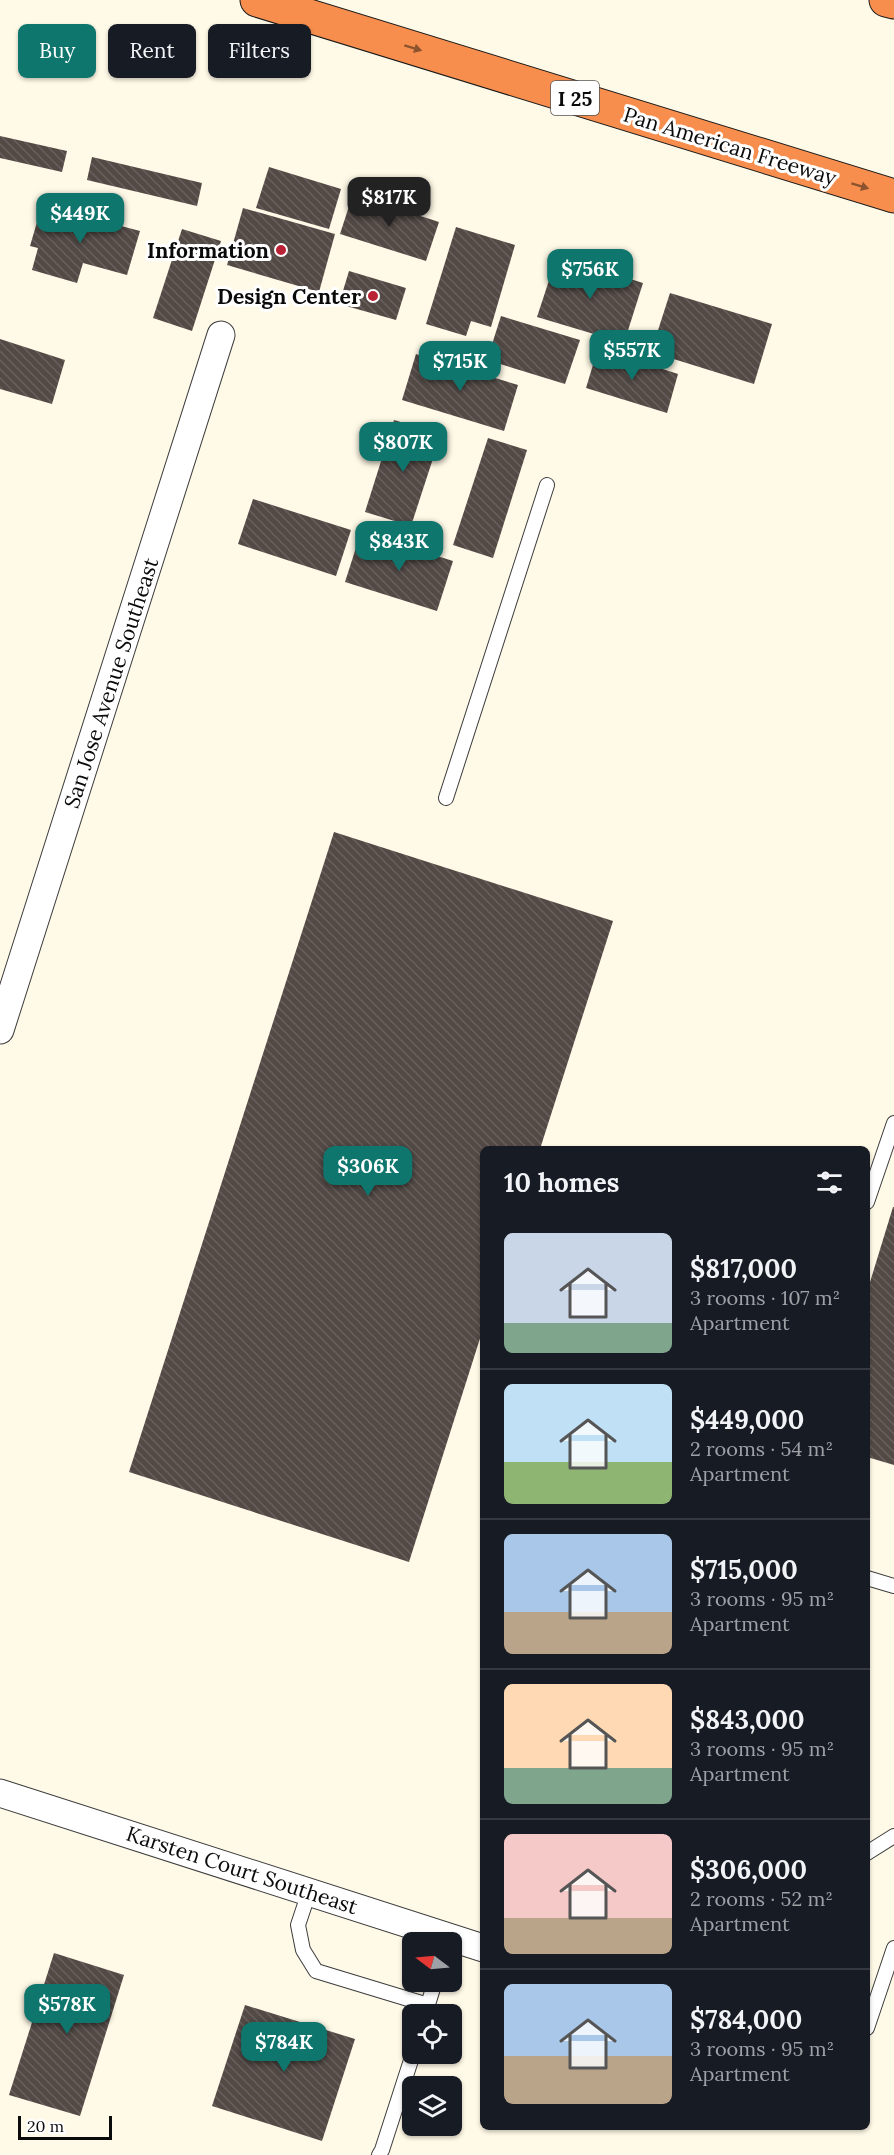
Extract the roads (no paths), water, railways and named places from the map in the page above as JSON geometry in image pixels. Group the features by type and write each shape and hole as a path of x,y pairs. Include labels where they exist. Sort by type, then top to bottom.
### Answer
{"highway":[{"name":"Pan American Freeway","path":"256,0 894,196"},
{"path":"886,0 894,2"}],"street":[{"name":"San Jose Avenue Southeast","path":"0,1030 221,335"},
{"name":"Karsten Court Southeast","path":"0,1793 309,1892 425,1932"},
{"name":"Karsten Court Southeast","path":"462,1943 480,1947"}],"lane":[{"path":"446,798 547,485"},
{"path":"870,1193 894,1123"},
{"path":"870,1579 894,1586"},
{"path":"870,1851 894,1836"},
{"path":"309,1892 298,1926 303,1950 316,1971 410,2004"},
{"path":"870,2019 894,1948"},
{"path":"378,2155 382,2150 410,2064"}],"place":[{"name":"Information","path":"281,250"},
{"name":"Design Center","path":"373,296"}]}
